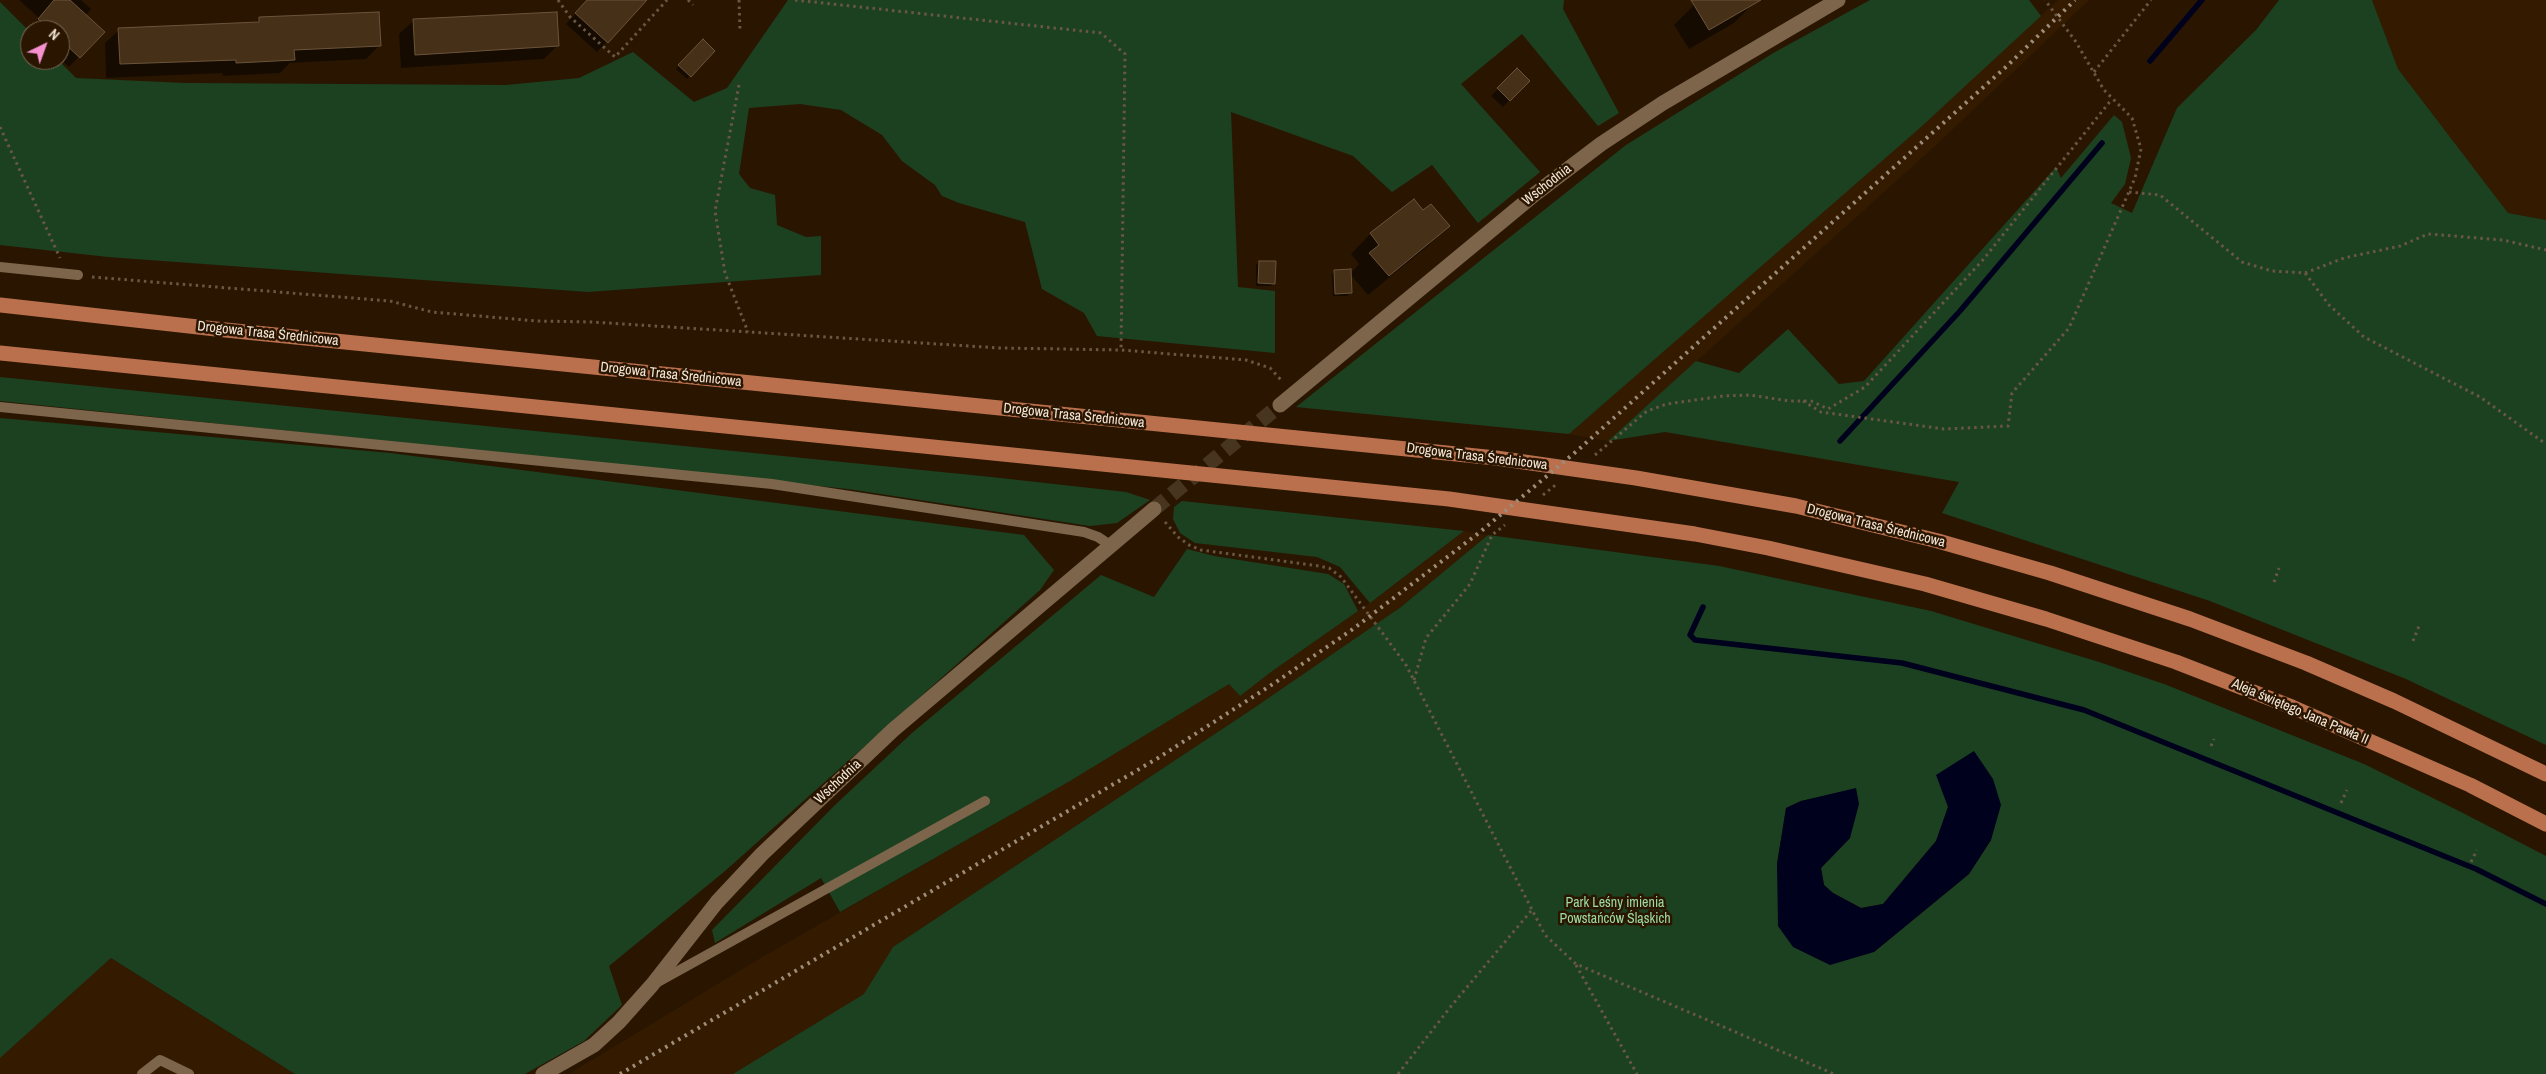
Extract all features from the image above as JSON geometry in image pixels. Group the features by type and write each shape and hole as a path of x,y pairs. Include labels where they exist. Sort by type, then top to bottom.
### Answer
{"main road":[{"name":"Drogowa Trasa Średnicowa","path":"0,305 216,329 1496,458 1636,478 1796,506 1938,541 2135,600 2306,663 2394,701 2546,774"},
{"name":"Aleja świętego Jana Pawła II","path":"0,353 1449,499 1695,534 1768,548 1925,584 2046,619 2176,662 2292,707 2470,785 2546,824"}],"street":[{"name":"Wschodnia","path":"1280,405 1535,194 1601,144 1663,103 1838,0"},
{"name":"Wschodnia","path":"543,1074 594,1045 652,985 695,927 769,848 893,730 1154,509"}],"lane":[{"path":"0,267 78,276"},
{"path":"0,407 772,484 1084,532 1098,537 1110,545"},
{"path":"652,985 985,801"},
{"path":"142,1074 160,1060 190,1074"}],"path":[{"path":"558,0 570,17 615,57 667,0"},
{"path":"688,0 693,5"},
{"path":"739,0 740,31"},
{"path":"795,0 1100,33 1125,54 1121,350"},
{"path":"1802,401 1821,412 1944,430 2008,426 2012,393 2069,328 2135,178 2140,149 2132,118 2112,99 2076,42 2045,0"},
{"path":"2094,72 2151,0"},
{"path":"739,85 715,211 726,273 748,332"},
{"path":"1592,458 1647,412 1668,404 1723,396 1750,395 1811,401 1828,409 1865,387 1982,261 2112,99"},
{"path":"0,127 59,257 78,276 390,300 432,312 537,321 592,322 1000,348 1121,350 1246,360 1270,368 1293,394"},
{"path":"2129,192 2160,194 2242,262 2272,271 2305,273 2344,258 2400,246 2428,234 2503,240 2546,250"},
{"path":"2305,273 2329,305 2364,337 2480,397 2546,444"},
{"path":"1538,499 1561,481"},
{"path":"1154,509 1178,538 1188,545 1201,550 1329,568 1341,577 1406,664 1531,911 1545,935 1576,964 1637,1074"},
{"path":"1414,680 1426,638 1470,584 1492,535 1507,523"},
{"path":"2274,582 2279,568"},
{"path":"2412,641 2419,626"},
{"path":"2211,746 2214,738"},
{"path":"2342,803 2347,790"},
{"path":"2471,862 2477,850"},
{"path":"1398,1074 1452,1005 1531,911"},
{"path":"1576,964 1834,1074"},
{"path":"1820,1068 1820,1074"}],"shaded area":[{"path":"2058,0 2089,0 1937,144 1608,441 1569,434 1921,127"},
{"path":"2372,0 2546,0 2546,220 2508,213 2398,69"},
{"path":"1464,531 1488,535 1401,607 1251,710 893,947 865,994 733,1074 569,1074 761,958 1070,781 1229,684 1240,696 1381,595"},
{"path":"111,958 295,1074 0,1074 0,1058"}],"green space":[{"path":"788,0 1564,0 1563,9 1619,113 1598,126 1522,34 1461,84 1540,172 1478,223 1432,165 1392,192 1353,156 1231,112 1238,287 1275,291 1275,353 1097,336 1084,313 1042,289 1025,222 959,203 942,196 935,185 902,161 882,135 841,110 800,104 749,108 739,174 750,188 775,195 777,225 806,237 821,236 821,275 588,292 108,257 0,245 0,2 20,22 20,70 68,70 76,78 185,83 506,85 579,78 633,52 694,102 727,88"},
{"path":"1870,0 2029,0 2041,16 1921,127 1569,434 1296,407 1626,145 1775,52"},
{"path":"2279,0 2372,0 2398,69 2508,213 2546,220 2546,745 2406,679 2210,601 1942,513 1959,482 1665,432 1608,441 1696,361 1739,373 1788,329 1839,384 1864,381 2056,167 2061,178 2114,115 2122,122 2131,158 2125,184 2111,203 2132,213 2177,108 2256,30"},
{"path":"0,377 991,477 1126,492 1150,500 1117,523 1090,526 848,489 0,401"},
{"path":"0,418 390,453 1024,535 1054,570 1040,590 725,871 609,966 622,1005 584,1041 525,1074 295,1074 111,958 0,1058"},
{"path":"1182,501 1464,531 1370,603 1340,567 1317,557 1195,543 1180,533 1173,519 1174,507"},
{"name":"Park Leśny imienia Powstańców Śląskich","path":"1488,535 1719,566 1931,611 2099,662 2164,684 2364,764 2546,856 2546,1074 733,1074 864,994 893,947 1251,710 1401,607","holes":["1856,789 1850,838 1821,868 1824,885 1833,893 1861,908 1883,904 1936,841 1948,807 1991,840 1969,874 1874,952 1777,864 1786,808 1801,801"]},
{"path":"1187,549 1214,556 1328,574 1344,584 1358,611 1240,696 1229,684 1070,781 840,912 821,878 715,943 712,930 835,805 912,733 1101,575 1154,597"}],"water":[{"path":"1974,751 1993,779 2001,805 1991,840 1969,874 1874,952 1830,965 1793,947 1778,926 1777,864 1786,808 1801,801 1856,788 1859,804 1850,838 1821,868 1824,885 1833,893 1861,908 1883,904 1936,841 1948,807 1936,775"}],"building":[{"path":"54,0 70,0 105,32 80,58 70,48 70,20 38,19"},
{"path":"587,0 647,0 608,43 575,13"},
{"path":"1691,0 1761,0 1709,30"},
{"path":"379,12 381,46 294,50 295,60 236,63 236,60 120,64 118,28 259,22 259,17"},
{"path":"557,12 559,46 415,55 413,19"},
{"path":"703,39 715,51 691,77 678,65"},
{"path":"1517,68 1530,81 1510,101 1497,88"},
{"path":"1414,199 1423,210 1431,204 1450,226 1389,276 1369,253 1379,245 1370,233"},
{"path":"1259,261 1276,261 1275,284 1258,283"},
{"path":"1351,269 1352,293 1335,294 1334,270"}],"waterway":[{"path":"2150,61 2202,0"},
{"path":"1840,441 1960,311 2102,143"},
{"path":"1703,607 1690,635 1695,640 1902,663 2084,710 2476,869 2546,904"}],"tunnel":[{"path":"1154,509 1280,405"}],"railway":[{"path":"620,1074 1158,758 1276,682 1353,629 1480,532 1578,450 2007,66 2075,0"}]}
